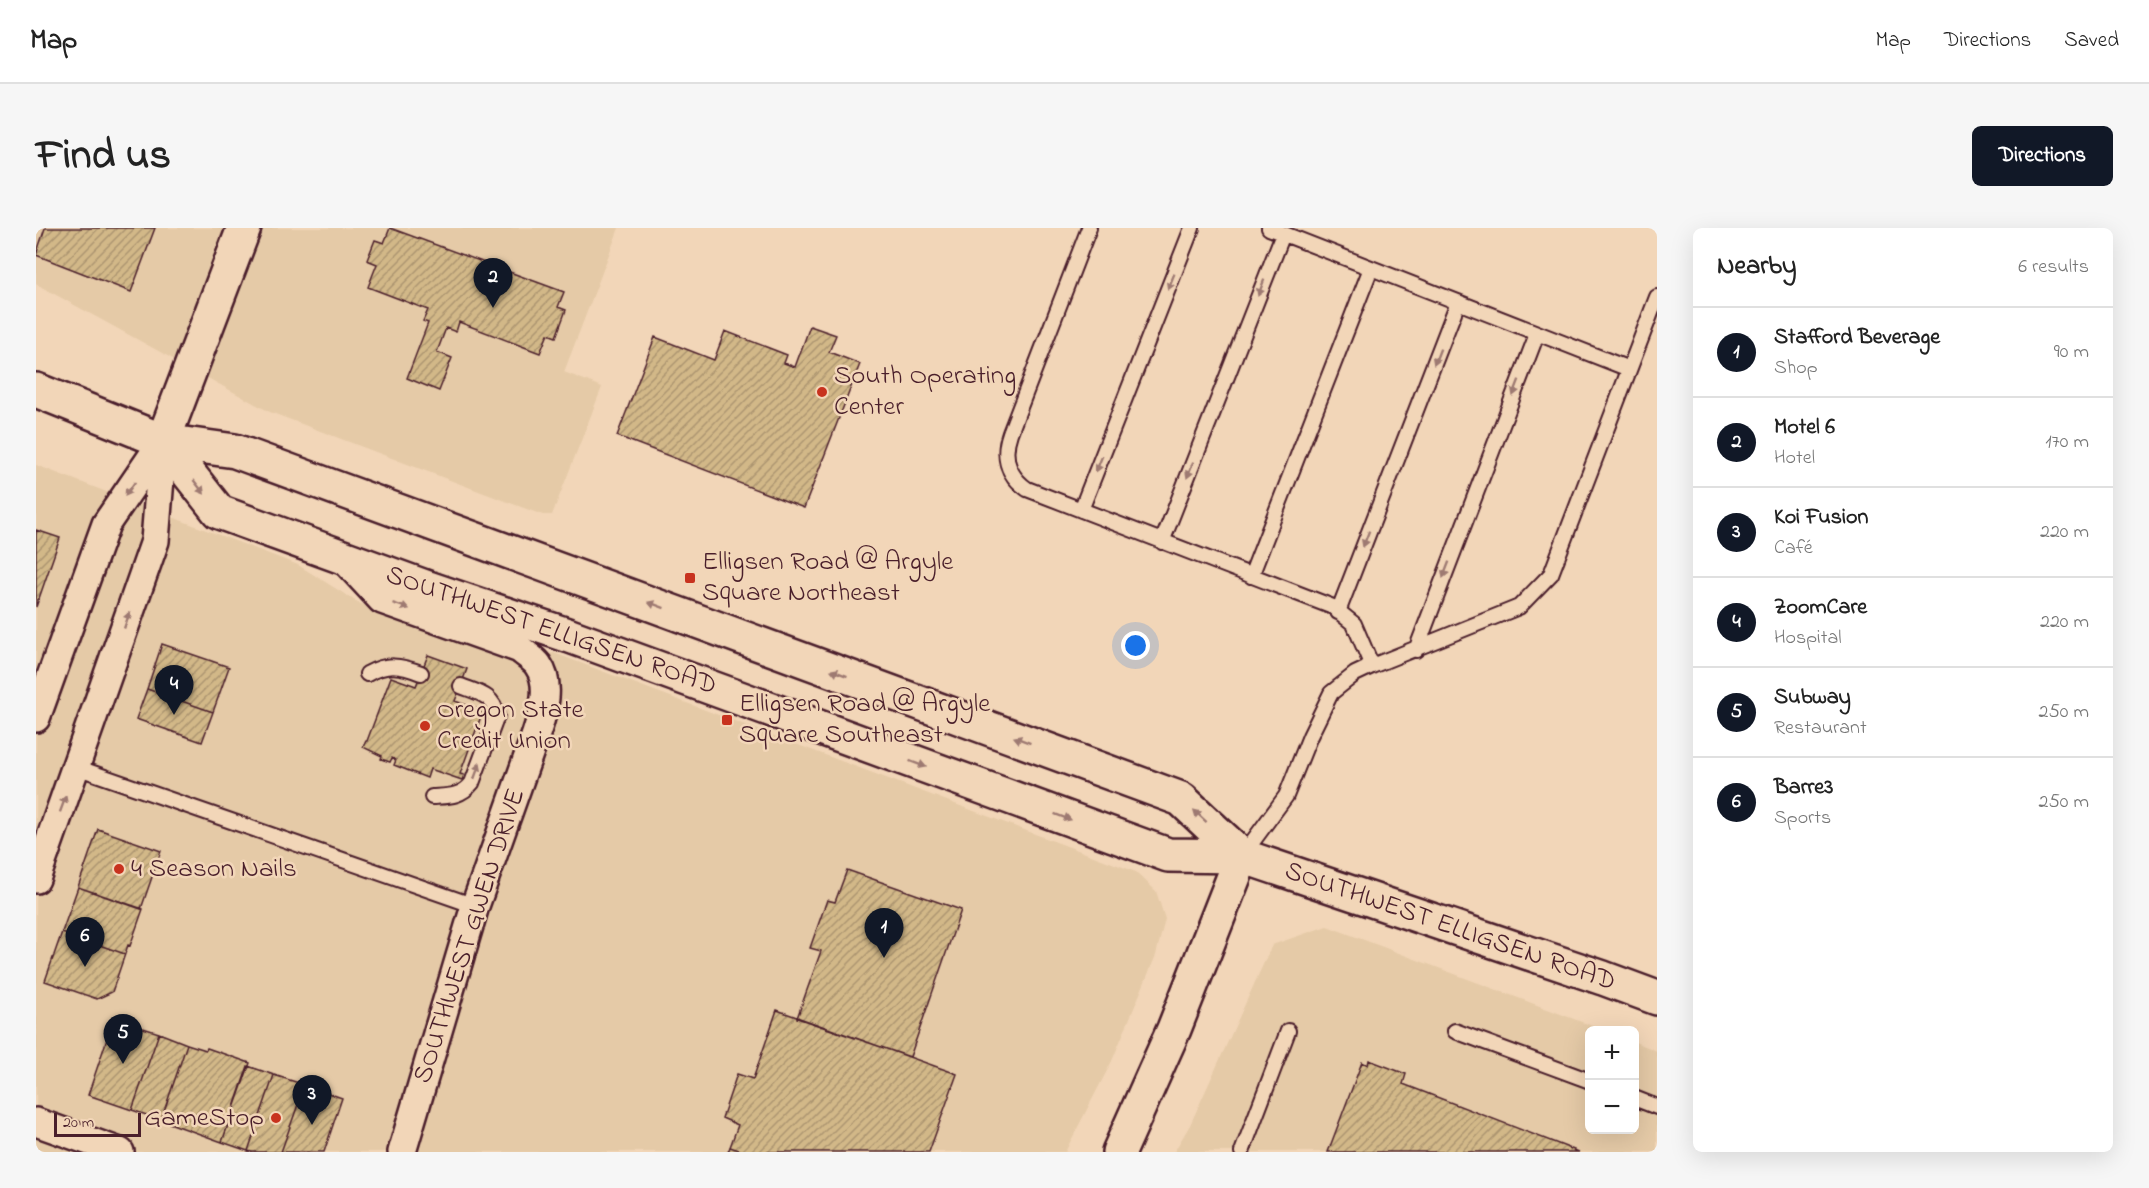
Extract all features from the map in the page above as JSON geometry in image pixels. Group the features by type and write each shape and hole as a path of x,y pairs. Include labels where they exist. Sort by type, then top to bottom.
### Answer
{"main road":[{"path":"163,441 244,228"},
{"name":"SOUTHWEST ELLIGSEN ROAD","path":"36,390 163,441 235,452 1181,799 1242,856"},
{"name":"SOUTHWEST ELLIGSEN ROAD","path":"163,441 219,512 428,588 581,640 1168,855 1242,856 1657,998"},
{"path":"1119,1152 1174,1029 1242,856"}],"street":[{"path":"36,718 106,524 163,441"},
{"path":"36,879 155,541 163,441"},
{"name":"SOUTHWEST GWEN DRIVE","path":"341,556 382,600 520,649 538,665 544,683 545,705 475,906 402,1152"},
{"path":"36,1122 120,1152"}],"lane":[{"path":"1089,228 1006,445 1007,465 1017,482 1027,489 1333,607 1354,624 1372,666"},
{"path":"1081,510 1192,228"},
{"path":"1162,542 1276,231 1629,369"},
{"path":"1251,576 1371,268"},
{"path":"1242,856 1286,796 1310,736 1331,693 1355,674 1372,666 1519,608 1551,574 1657,297"},
{"path":"1338,612 1458,302"},
{"path":"1416,650 1537,334"},
{"path":"367,674 391,665 403,666 421,673"},
{"path":"432,796 452,796 467,790 472,783 497,716 496,708 486,695 461,686"},
{"path":"76,767 475,906"},
{"path":"1242,1152 1288,1031"},
{"path":"1455,1031 1585,1080"},
{"path":"1639,1100 1657,1107"}],"shaded area":[{"path":"36,228 619,228 564,372 602,387 552,515 543,515 270,412 36,284"},
{"path":"36,465 298,565 359,603 517,661 554,653 1136,872 1156,891 1165,919 1156,955 1112,1061 1065,1152 36,1152"},
{"path":"1327,926 1592,1026 1585,1026 1585,1134 1639,1134 1639,1044 1657,1051 1657,1152 1174,1152 1190,1125 1272,945"}],"building":[{"path":"45,228 155,228 131,292 36,255"},
{"path":"390,228 564,292 558,307 566,310 556,337 548,334 540,353 459,322 456,332 446,328 437,352 452,358 439,391 407,378 428,323 423,321 428,310 368,287 377,264 367,260 375,240 384,243"},
{"path":"810,326 836,335 829,352 860,364 804,508 617,436 655,337 714,360 725,331 787,355 784,363 795,367"},
{"path":"36,530 60,538 36,607"},
{"path":"162,644 229,667 213,712 147,689"},
{"name":"Oregon State Credit Union","path":"428,655 467,669 455,701 483,711 460,774 464,775 462,780 430,769 427,778 394,765 396,760 392,758 390,762 381,759 382,756 363,747 391,677 416,686"},
{"path":"147,689 213,712 202,742 136,719"},
{"name":"4 Season Nails","path":"98,829 161,851 141,909 78,887"},
{"path":"847,870 961,910 910,1057 797,1018 821,951 810,948 827,900 835,902"},
{"path":"78,887 143,909 125,954 62,932"},
{"path":"62,932 125,954 112,992 97,999 45,981"},
{"path":"777,1010 957,1074 929,1152 745,1152 730,1147 738,1125 722,1118 737,1074 753,1079"},
{"path":"124,1022 159,1033 132,1110 88,1095 111,1027"},
{"path":"159,1033 187,1044 161,1120 132,1110"},
{"path":"187,1044 206,1050 207,1048 250,1063 222,1142 161,1120"},
{"path":"1369,1060 1406,1074 1403,1084 1579,1152 1328,1152 1362,1062 1368,1065"},
{"path":"248,1066 274,1075 248,1151 222,1142"},
{"name":"GameStop","path":"274,1075 305,1085 281,1152 248,1151"},
{"path":"305,1085 342,1098 324,1152 281,1152"},
{"path":"730,1147 745,1152 728,1152"}],"place":[{"name":"Motel 6","path":"493,308"},
{"name":"South Operating Center","path":"822,392"},
{"name":"Elligsen Road @ Argyle Square Northeast","path":"690,578"},
{"name":"ZoomCare","path":"174,715"},
{"name":"Elligsen Road @ Argyle Square Southeast","path":"727,720"},
{"name":"Oregon State Credit Union","path":"425,726"},
{"name":"4 Season Nails","path":"119,869"},
{"name":"Stafford Beverage","path":"884,958"},
{"name":"Barre3","path":"85,967"},
{"name":"Subway","path":"123,1064"},
{"name":"GameStop","path":"276,1118"},
{"name":"Koi Fusion","path":"312,1125"}]}
